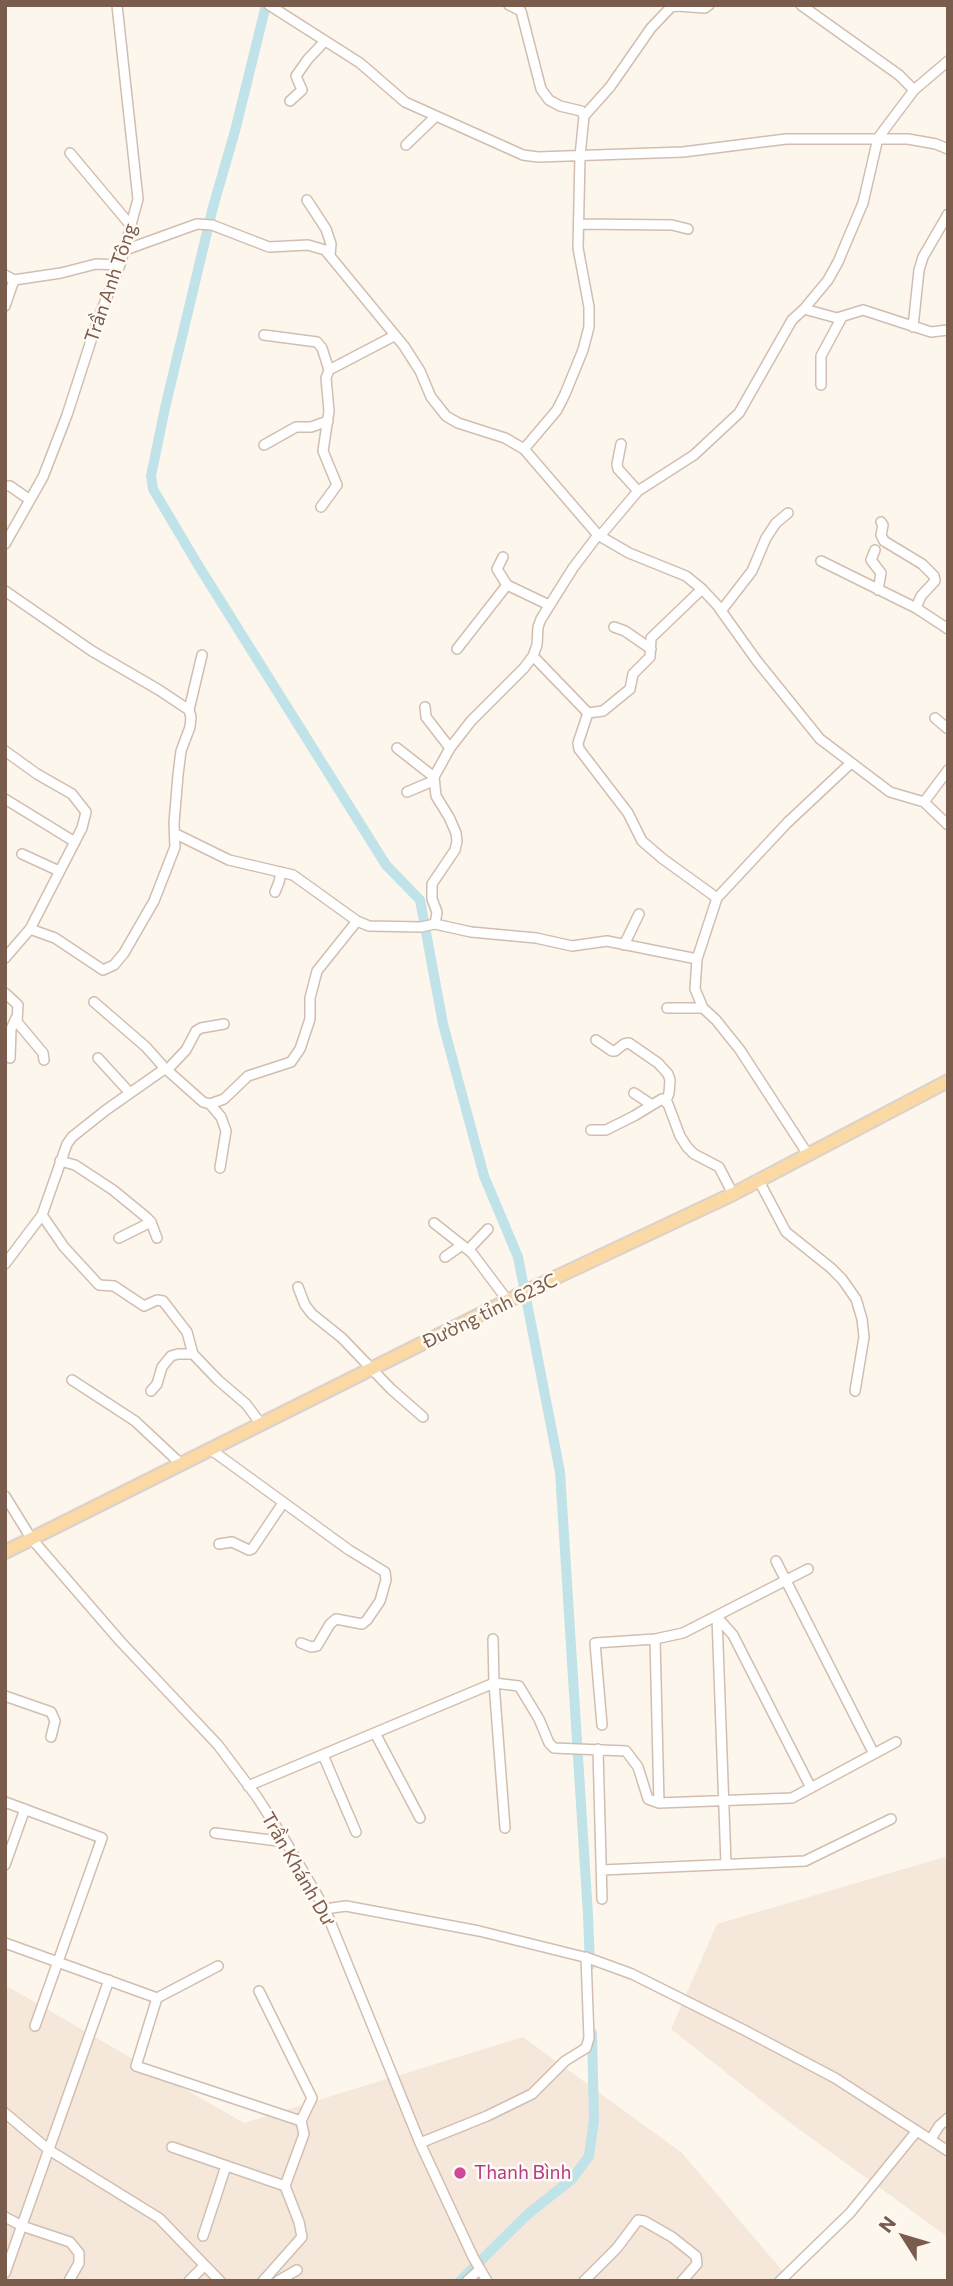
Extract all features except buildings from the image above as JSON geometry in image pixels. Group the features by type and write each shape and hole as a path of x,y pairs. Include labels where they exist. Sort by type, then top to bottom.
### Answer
{"main road":[{"name":"Đường tỉnh 623C","path":"5,1552 525,1292 733,1194 948,1081"}],"street":[{"name":"Trần Anh Tông","path":"5,544 43,477 67,415 98,320 125,250 138,199 117,5"},
{"path":"509,5 521,11 541,89 549,100 580,111 584,116"},
{"path":"521,11 531,5"},
{"path":"524,449 557,410 583,350 589,327 589,307 578,248 580,156 584,116 610,87 651,28 671,7 705,8 709,5"},
{"path":"801,5 899,75 914,90"},
{"path":"270,6 360,63 405,102 523,155 683,152 786,139 908,139 948,149"},
{"path":"290,101 302,90 296,76 325,41"},
{"path":"407,792 433,779 450,748 471,721 524,668 533,656 538,627 549,605 573,568 638,491 694,455 739,414 792,320 828,280 838,262 863,203 878,138 914,90 948,61"},
{"path":"406,145 435,117"},
{"path":"70,153 132,227"},
{"path":"307,200 326,229 331,244 330,255"},
{"path":"913,327 919,270 923,257 948,214"},
{"path":"125,250 197,224 209,225 264,246 316,246 325,250 404,345 420,370 431,397 446,416 458,423 505,438 524,449 599,536 629,553 686,576 702,589 820,739 890,792 924,802 948,825"},
{"path":"580,225 672,225 688,229"},
{"path":"5,306 10,278 61,273 96,264 120,265"},
{"path":"804,309 834,318 863,310 931,332 948,330"},
{"path":"821,385 821,356 842,317"},
{"path":"264,335 317,342 322,348 329,370 326,378 328,422 323,452 337,485 321,507"},
{"path":"329,370 394,335"},
{"path":"264,445 296,427 311,427 328,422"},
{"path":"621,444 618,469 638,491"},
{"path":"5,486 10,486 30,500"},
{"path":"721,611 752,571 766,538 776,523 788,513"},
{"path":"881,522 881,536 884,541 922,564 934,576 935,581 921,596 916,608"},
{"path":"875,550 872,563 881,573 878,590"},
{"path":"503,557 497,569 507,585 549,605"},
{"path":"821,561 916,608 948,629"},
{"path":"457,649 507,585"},
{"path":"589,713 603,711 629,689 632,674 650,657 651,638 702,589"},
{"path":"5,591 92,651 190,710"},
{"path":"614,627 625,631 650,649"},
{"path":"30,929 55,938 103,970 110,968 124,953 154,901 170,862 176,834 174,822 181,751 190,727 190,710 202,655"},
{"path":"533,656 589,713"},
{"path":"425,707 426,717 450,748"},
{"path":"589,713 578,743 579,749 628,813 642,841 717,898"},
{"path":"935,718 948,729"},
{"path":"397,748 433,779 436,796 456,832 455,850 432,884 432,899 437,912 428,925"},
{"path":"5,751 72,794 83,807 86,819 30,929 5,958"},
{"path":"807,1153 740,1050 703,1008 695,989 697,959 717,898 787,824 851,763"},
{"path":"924,802 948,770"},
{"path":"5,799 75,842"},
{"path":"176,834 229,860 281,872 301,880 357,921 369,926 428,925 523,936 572,946 607,941 697,959"},
{"path":"22,854 59,871"},
{"path":"275,892 281,872"},
{"path":"624,945 639,914"},
{"path":"210,1104 224,1099 248,1076 290,1062 296,1056 310,1019 310,998 317,971 357,921"},
{"path":"5,993 18,1005 11,1029 10,1058"},
{"path":"94,1002 146,1047 165,1070 203,1102 210,1104 221,1117 226,1131 220,1168"},
{"path":"667,1008 703,1008"},
{"path":"16,1018 20,1027 43,1053 44,1060"},
{"path":"5,1264 42,1215 63,1151 72,1138 165,1070 186,1050 196,1031 224,1024"},
{"path":"596,1040 612,1051 629,1043 664,1068 670,1087 666,1101 680,1136 694,1154 719,1167 733,1194"},
{"path":"98,1058 130,1093"},
{"path":"634,1093 652,1105"},
{"path":"591,1130 606,1130 662,1099 666,1101"},
{"path":"60,1161 75,1165 113,1190 151,1222 157,1238"},
{"path":"758,1180 786,1231 842,1279 856,1299 864,1337 855,1391"},
{"path":"42,1215 64,1247 99,1285 114,1286 144,1306 157,1300 163,1301 187,1332 193,1354 246,1404 261,1424"},
{"path":"119,1238 151,1222"},
{"path":"434,1223 465,1247 508,1301"},
{"path":"444,1257 465,1247 488,1229"},
{"path":"298,1287 312,1314 342,1338 391,1389 424,1416"},
{"path":"151,1391 158,1384 162,1367 171,1356 193,1354"},
{"path":"72,1380 135,1421 181,1464"},
{"path":"209,1449 349,1550 382,1569 386,1576 380,1601 362,1624 336,1619 317,1646 301,1643"},
{"path":"5,1496 31,1538"},
{"path":"219,1544 232,1542 252,1549 283,1503"},
{"name":"Trần Khánh Dư","path":"31,1538 120,1641 218,1745 286,1842 325,1909 420,2143 478,2269"},
{"path":"776,1561 874,1754"},
{"path":"602,1725 595,1643 655,1639 683,1633 808,1569"},
{"path":"716,1617 733,1635 811,1788"},
{"path":"716,1617 726,1864"},
{"path":"494,1639 494,1683 505,1828"},
{"path":"655,1639 659,1803"},
{"path":"248,1786 494,1683 519,1686 554,1748 626,1751 638,1767 648,1799 659,1803 792,1798 896,1742"},
{"path":"5,1696 51,1712 55,1721 51,1737"},
{"path":"375,1733 420,1818"},
{"path":"598,1749 602,1899"},
{"path":"323,1755 356,1832"},
{"path":"5,1802 102,1838 35,2026"},
{"path":"5,1865 25,1809"},
{"path":"601,1870 805,1861 891,1819"},
{"path":"215,1833 286,1842"},
{"path":"325,1909 346,1906 479,1931 590,1958 643,1980 835,2078 948,2151"},
{"path":"5,1943 157,1998"},
{"path":"420,2143 487,2116 532,2094 565,2061 586,2048 589,2038 590,1958"},
{"path":"218,1966 157,1998 136,2066 301,2121"},
{"path":"5,2273 108,1980"},
{"path":"258,1991 312,2098 301,2121 304,2134 285,2186 302,2237 263,2281"},
{"path":"5,2113 49,2150 159,2218 220,2281"},
{"path":"931,2139 948,2118"},
{"path":"780,2281 850,2213 916,2132"},
{"path":"172,2147 285,2186"},
{"path":"203,2236 226,2166"},
{"path":"5,2217 22,2226 70,2242 79,2253 79,2263 69,2281"},
{"path":"584,2281 617,2248 638,2220 672,2237 696,2256 697,2264 682,2281"},
{"path":"189,2281 204,2266"},
{"path":"467,2281 478,2269 487,2281"},
{"path":"278,2281 297,2270"}],"shaded area":[{"path":"948,1856 948,2242 945,2235 785,2119 671,2029 717,1924"},
{"path":"5,1985 244,2123 523,2037 682,2153 791,2281 5,2281"}],"waterway":[{"path":"266,5 213,207 165,408 151,476 153,489 386,865 420,900 443,1024 484,1176 518,1257 560,1472 590,1965"},
{"path":"460,2281 528,2214 572,2179 589,2156 594,2120 592,2033"}],"place":[{"name":"Thanh Bình","path":"460,2173"}]}
